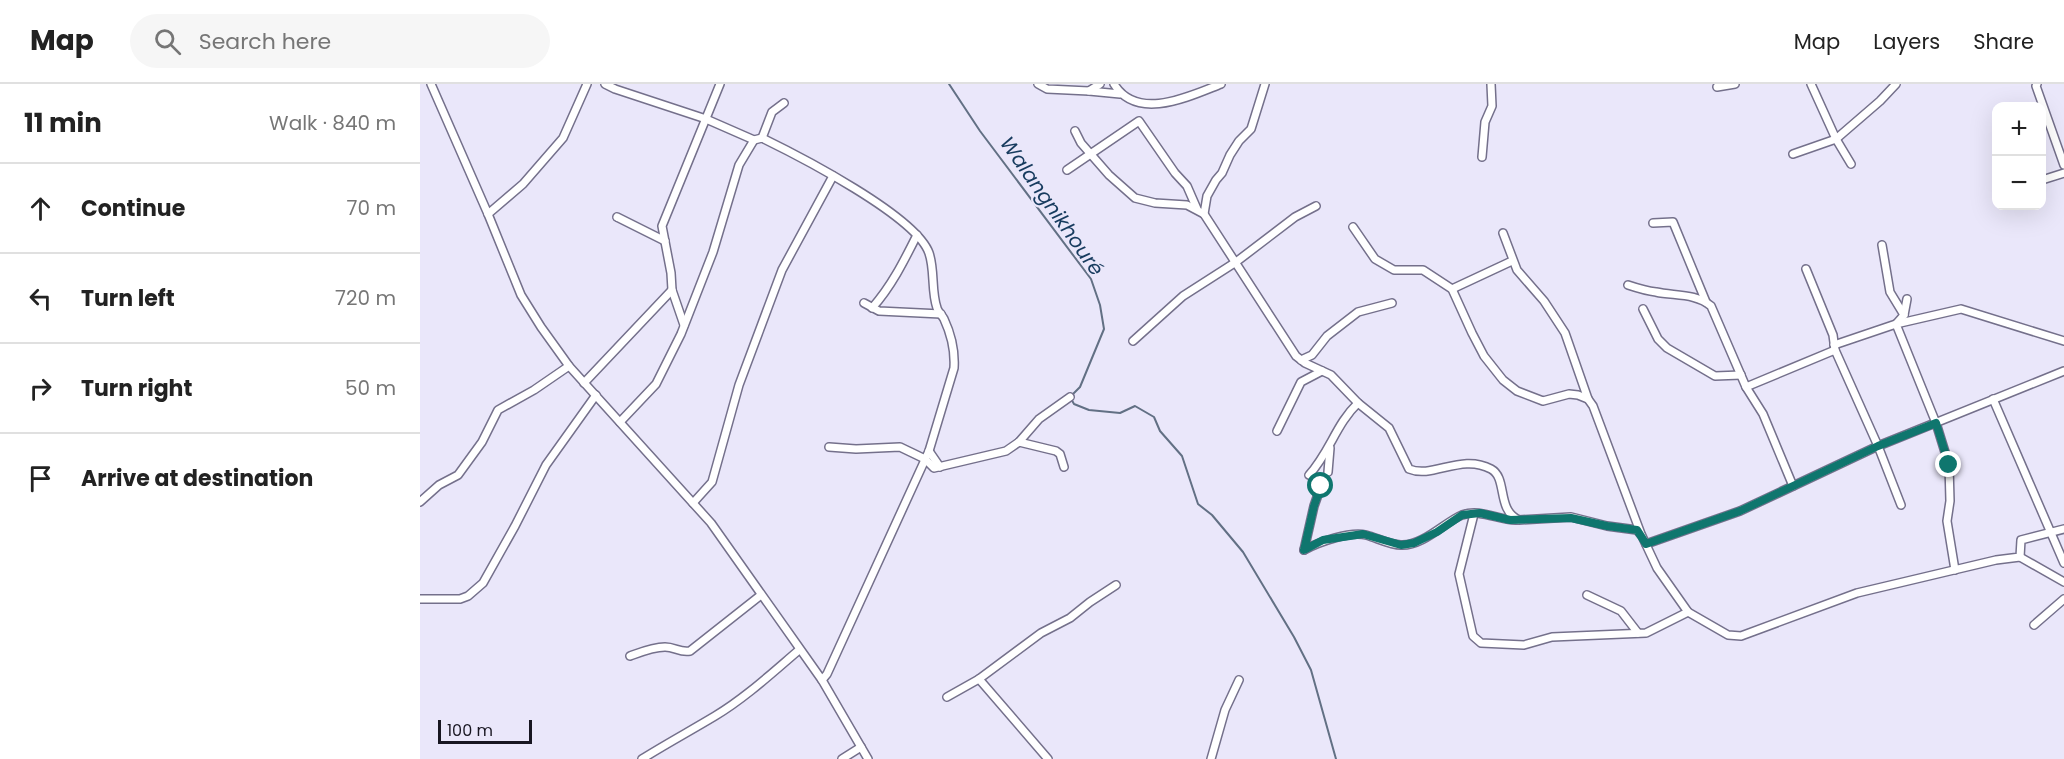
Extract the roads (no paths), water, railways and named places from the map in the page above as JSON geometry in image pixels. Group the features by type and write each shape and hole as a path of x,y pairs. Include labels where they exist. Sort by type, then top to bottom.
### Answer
{"street":[{"path":"432,84 521,295 569,366 711,522 822,680 868,759"},
{"path":"488,214 523,184 563,138 587,84"},
{"path":"605,84 758,139 820,167 903,222 917,235 929,253 937,308 945,321 955,354 954,368 929,451 827,674 822,680"},
{"path":"684,325 672,290 662,226 720,84"},
{"path":"1038,84 1047,89 1120,94 1132,101 1149,104 1183,99 1221,84"},
{"path":"1089,91 1100,84"},
{"path":"1114,84 1120,94"},
{"path":"1204,214 1207,196 1239,141 1251,129 1264,84"},
{"path":"1482,157 1485,122 1492,106 1491,84"},
{"path":"1717,87 1735,84"},
{"path":"1811,84 1836,139 1851,164"},
{"path":"1793,154 1836,139 1896,84"},
{"path":"2036,85 2064,165"},
{"path":"620,422 656,384 681,334 713,252 740,165 758,139 772,112 784,103"},
{"path":"1067,170 1139,121 1174,173 1187,186 1197,209"},
{"path":"1076,131 1081,143 1089,153 1136,198 1155,203 1187,205 1204,214 1296,356 1331,375 1358,403 1389,428 1408,469 1416,472 1453,465 1476,464 1494,470 1500,479 1505,505 1513,517 1519,520"},
{"path":"2046,179 2064,173"},
{"path":"693,503 712,482 740,385 782,270 833,176"},
{"path":"1133,341 1183,296 1236,262 1295,217 1316,206"},
{"path":"617,218 665,240"},
{"path":"1653,223 1673,222 1706,302"},
{"path":"1353,227 1376,259 1394,270 1423,270 1452,289 1480,348 1503,380 1517,391 1543,401 1569,394 1578,394 1588,399"},
{"path":"1503,233 1517,270 1544,301 1565,333 1588,399 1593,406 1642,536 1657,568 1688,612 1728,635 1741,636 1857,593 1996,560 2020,557 2064,582"},
{"path":"872,308 902,265 917,235"},
{"path":"1882,245 1890,292 1904,315"},
{"path":"1452,289 1512,261"},
{"path":"1806,269 1833,335 1834,348 1878,446 1901,505"},
{"path":"1628,285 1656,292 1691,296 1711,306 1740,375 1762,414 1792,486"},
{"path":"584,383 672,290"},
{"path":"1896,324 1904,315 1906,299"},
{"path":"864,303 879,311 940,314"},
{"path":"1301,360 1312,355 1327,336 1358,312 1392,303"},
{"path":"1643,309 1658,339 1667,348 1715,376 1740,375"},
{"path":"1746,387 1834,348 1896,324 1962,309 2064,341"},
{"path":"1896,324 1936,423 1949,465 1950,501 1947,521 1955,570"},
{"path":"420,502 439,484 458,475 482,442 498,410 534,390 569,366"},
{"path":"1277,431 1301,382 1322,371"},
{"path":"1646,544 1740,511 1878,446 2064,371"},
{"path":"420,599 460,599 468,596 483,583 546,465 596,395"},
{"path":"829,447 856,449 900,447 925,459 934,468 940,467 1006,451 1019,442 1039,419 1070,397"},
{"path":"1993,399 2064,563"},
{"path":"1309,475 1321,462 1346,414 1358,403"},
{"path":"1019,442 1056,451 1060,454 1064,467"},
{"path":"1328,472 1331,443"},
{"path":"929,451 940,467"},
{"path":"1321,486 1304,550 1323,540 1363,534 1401,545 1414,543 1437,532 1462,515 1480,513 1510,520 1571,518 1637,530 1642,536"},
{"path":"1474,514 1459,574 1473,636 1481,643 1524,645 1552,637 1646,633 1688,612"},
{"path":"2020,557 2020,540 2064,530"},
{"path":"947,697 979,679 1041,633 1070,618 1116,585"},
{"path":"630,656 665,647 682,652 690,651 761,595"},
{"path":"1587,595 1622,611 1638,633"},
{"path":"2034,625 2064,600"},
{"path":"642,759 688,730 716,716 761,683 799,650"},
{"path":"979,679 1048,759"},
{"path":"1211,759 1225,710 1239,680"},
{"path":"842,759 861,747"}],"waterway":[{"name":"Walangnikhouré","path":"949,84 980,131 1091,279 1100,305 1104,329 1080,387 1070,397 1074,404 1089,410 1120,413 1135,406 1154,417 1160,431 1182,456 1198,504 1212,515 1243,552 1294,637 1311,670 1336,759"}]}
